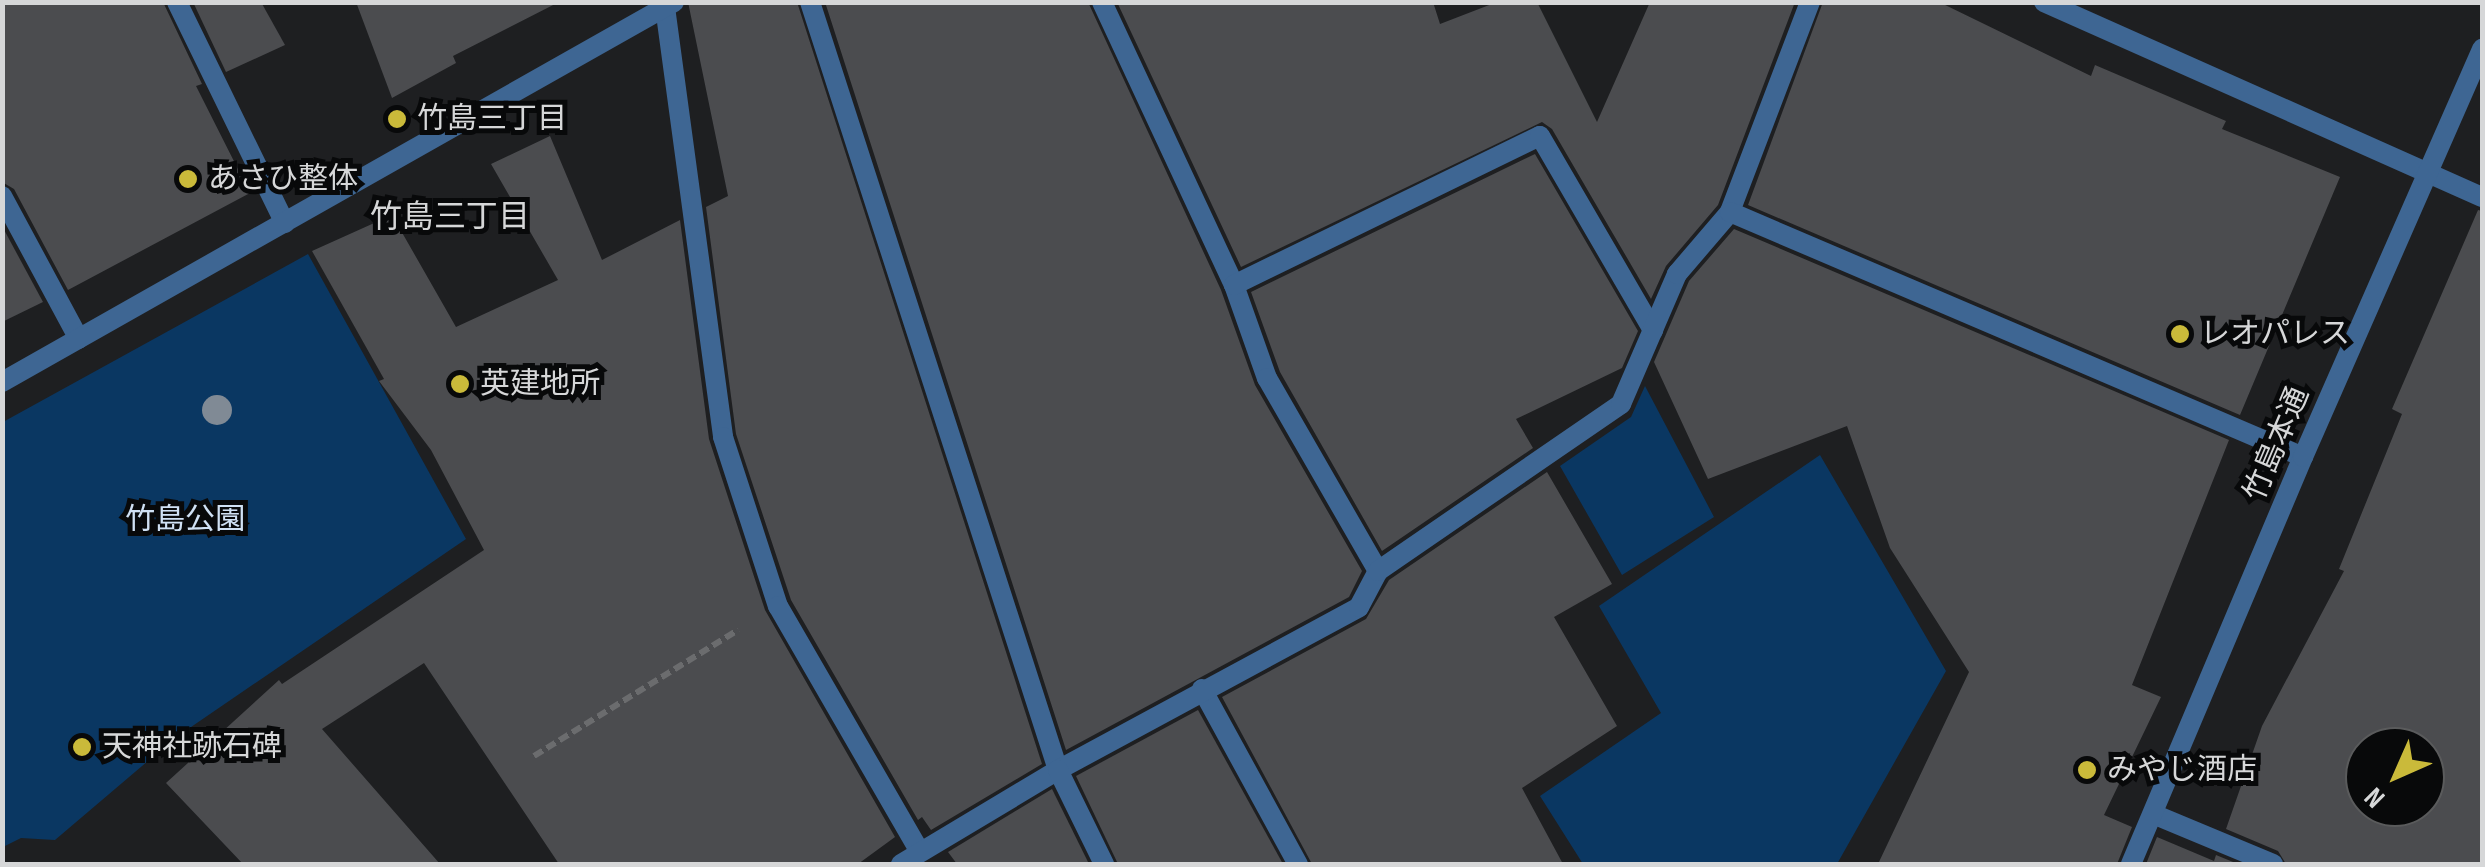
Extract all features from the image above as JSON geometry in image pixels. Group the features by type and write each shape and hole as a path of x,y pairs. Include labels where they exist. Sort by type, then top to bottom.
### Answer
{"street":[{"path":"176,2 285,222"},
{"path":"810,2 1058,770 1104,864"},
{"path":"1102,2 1234,285 1268,378 1378,571"},
{"path":"901,864 919,850 1202,689 1359,607 1378,571 1621,404 1677,274 1730,212 1810,2"},
{"path":"2044,2 2482,197"},
{"path":"2,382 668,4 723,437 778,606 919,850"},
{"name":"竹島本通","path":"2131,864 2303,457 2482,49"},
{"path":"1234,285 1540,136 1653,330"},
{"path":"2,196 79,339"},
{"path":"1730,212 2303,457"},
{"path":"1202,689 1298,864"},
{"path":"2153,814 2272,864"}],"path":[{"path":"534,756 778,606"}],"green space":[{"name":"竹島公園","path":"308,254 466,539 175,738 55,840 21,838 3,847 3,422"},
{"path":"1645,386 1714,517 1622,575 1560,466 1631,417"},
{"path":"1820,455 1946,671 1837,864 1583,864 1540,796 1661,713 1599,606"}],"building":[{"path":"2,2 163,2 202,84 196,86 250,193 68,290 14,189 2,182"},
{"path":"193,2 261,2 285,45 226,72"},
{"path":"356,2 559,2 453,56 456,63 392,98"},
{"path":"688,2 797,2 1042,764 931,830 922,817 918,820 791,600 736,434 706,207 728,196"},
{"path":"825,2 1088,2 1221,290 1255,385 1362,571 1349,597 1066,750"},
{"path":"1117,2 1433,2 1440,24 1497,2 1537,2 1597,122 1650,2 1795,2 1718,205 1666,266 1651,299 1552,129 1542,122 1241,267"},
{"path":"1823,2 1939,2 2091,76 2095,65 2226,121 2222,129 2340,177 2240,415 1748,205"},
{"path":"550,136 602,260 680,220 709,439 765,610 895,837 858,864 559,864 424,663 322,729 440,864 243,864 166,783 279,680 282,684 484,550 431,450 379,381 384,379 312,251 392,215 456,327 558,280 491,164"},
{"path":"1535,154 1638,331 1622,368 1516,419 1533,448 1382,551 1280,372 1251,292"},
{"path":"2478,210 2482,211 2482,864 2286,864 2278,851 2226,829 2262,726 2344,571 2339,569 2402,414 2392,409"},
{"path":"2,226 43,302 2,322"},
{"path":"1734,229 2229,440 2132,685 2161,697 2104,815 2132,827 2117,864 1878,864 1969,672 1890,548 1847,426 1708,479 1654,362 1689,281"},
{"path":"1547,472 1612,584 1554,617 1617,726 1522,788 1563,864 1312,864 1222,697 1366,619 1389,580"},
{"path":"1198,710 1283,864 1118,864 1076,776"},
{"path":"1052,789 1089,864 957,864 948,852"},
{"path":"2157,837 2214,861 2216,855 2238,864 2146,864"}],"place":[{"name":"竹島三丁目","path":"397,119"},
{"name":"あさひ整体","path":"188,179"},
{"name":"レオパレス","path":"2180,334"},
{"name":"英建地所","path":"460,384"},
{"name":"天神社跡石碑","path":"82,747"},
{"name":"みやじ酒店","path":"2087,770"}],"district":[{"name":"竹島三丁目","path":"450,218"}]}
